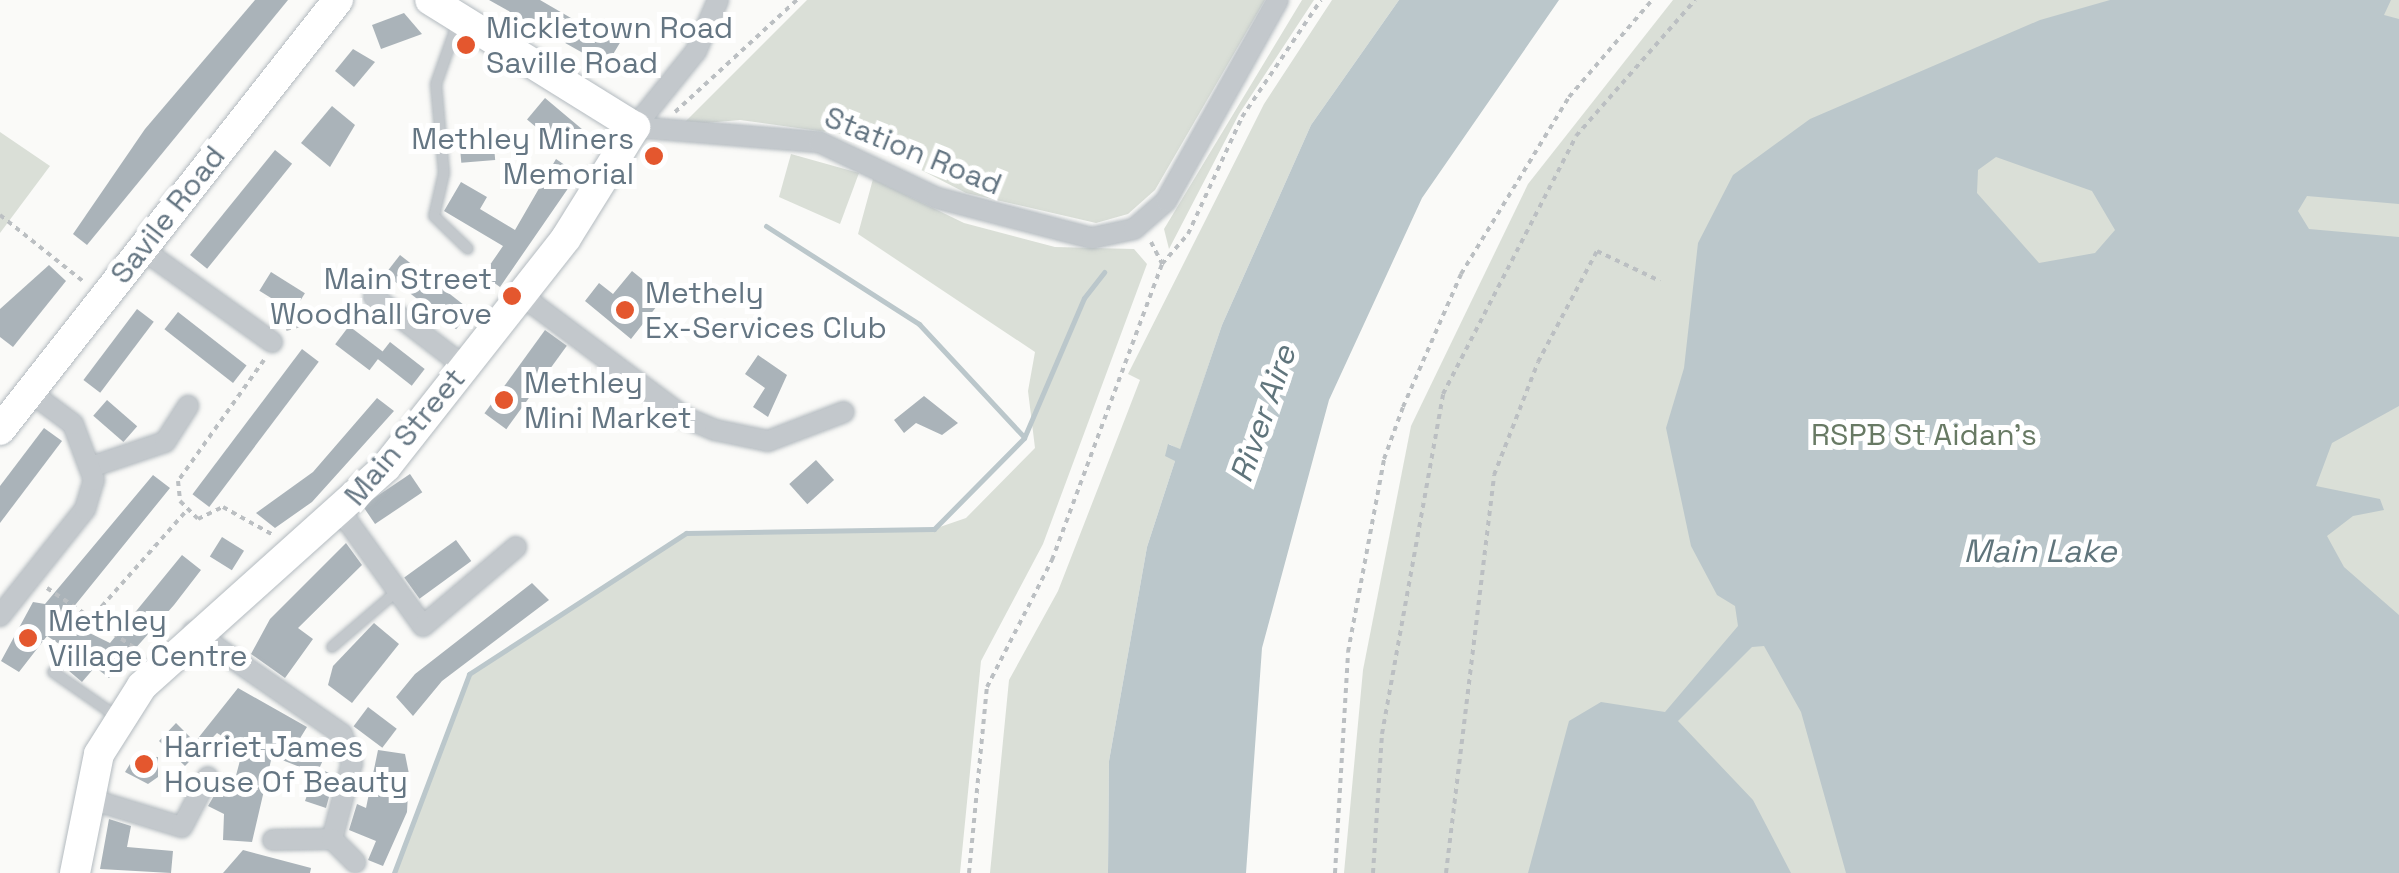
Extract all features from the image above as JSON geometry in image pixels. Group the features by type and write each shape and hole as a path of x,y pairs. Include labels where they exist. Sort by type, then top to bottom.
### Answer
{"street":[{"name":"Savile Road","path":"0,430 338,0"},
{"path":"430,0 634,127 696,52 718,0"},
{"path":"1142,224 1166,200 1278,0"},
{"name":"Station Road","path":"634,127 669,135 819,142 937,198 1054,232 1106,237 1142,224"},
{"name":"Main Street","path":"76,873 88,798 120,718 193,631 341,512 521,295 634,127"},
{"path":"142,249 272,342"},
{"path":"521,295 684,417 715,430 768,441 844,412"},
{"path":"374,297 464,367"},
{"path":"0,616 85,508 91,467 73,424 30,392"},
{"path":"91,467 165,442 188,406"},
{"path":"341,512 379,556 395,592 423,626 516,547"},
{"path":"193,631 342,734 352,763 332,839"},
{"path":"88,798 182,826 208,777"},
{"path":"273,840 332,839 355,862"}],"lane":[{"path":"461,17 436,84 444,172 434,216 468,249"},
{"path":"332,647 395,592"},
{"path":"53,672 120,718"}],"path":[{"path":"669,135 672,114 797,0"},
{"path":"968,873 987,688 1052,560 1162,264 1188,234 1242,116 1321,0"},
{"path":"1335,873 1348,652 1384,460 1402,407 1462,274 1569,97 1652,0"},
{"path":"1373,873 1382,734 1443,394 1576,136 1696,0"},
{"path":"0,215 103,298"},
{"path":"1142,224 1162,264"},
{"path":"1446,873 1494,475 1538,362 1597,251 1660,281"},
{"path":"292,549 223,506 198,518 188,509 178,481 280,330 374,297"},
{"path":"94,615 188,509"},
{"path":"33,575 94,615 160,667"}],"green space":[{"path":"807,0 1265,0 1155,190 1128,214 1096,223 966,193 855,136 740,120 682,125"},
{"path":"1302,0 1314,0 1239,114 1169,249 1164,229"},
{"path":"1332,0 1399,0 1311,125 1222,325 1180,450 1169,444 1175,461 1147,547 1109,761 1108,873 990,873 1009,680 1058,591 1116,442 1140,380 1128,374 1264,104"},
{"name":"Main Lake","path":"1673,0 2399,0 2399,873 1344,873 1363,670 1411,426 1528,184"},
{"path":"0,132 50,166 0,233"},
{"path":"791,154 859,173 840,224 779,197"},
{"path":"873,179 964,223 1055,247 1134,249 1147,264 1043,544 981,661 960,873 394,873 469,674 686,533 934,529 966,518 1035,448 1028,391 1035,352 858,234"}],"water":[{"name":"River Aire","path":"1399,0 1559,0 1422,198 1329,400 1262,648 1246,873 1108,873 1109,761 1147,547 1175,461 1165,456 1168,444 1180,449 1222,325 1311,125"},
{"name":"Main Lake","path":"2110,0 2391,0 2384,15 2399,19 2399,204 2307,196 2298,211 2309,229 2399,237 2399,406 2332,443 2316,486 2380,499 2384,510 2353,516 2327,536 2344,567 2399,615 2399,873 1846,873 1801,712 1764,646 1752,647 1678,721 1753,800 1791,873 1528,873 1569,721 1601,702 1665,712 1738,626 1735,606 1717,595 1691,546 1666,428 1684,368 1698,243 1733,175 1810,119 2040,20","holes":["1996,157 2092,191 2115,230 2095,253 2039,263 1977,193 1978,170"]}],"building":[{"path":"255,0 288,0 87,245 73,234 145,129"},
{"path":"489,0 540,0 602,36 608,26 624,36 606,66"},
{"path":"404,13 422,34 381,49 372,25"},
{"path":"353,49 375,62 354,87 335,71"},
{"path":"545,98 585,131 567,153 527,119"},
{"path":"332,106 355,125 330,167 301,143"},
{"path":"493,135 495,160 461,163 459,138"},
{"path":"275,150 292,164 207,269 190,255"},
{"path":"556,159 578,174 500,287 483,275 503,246 444,211 461,182 487,197 480,209 515,230"},
{"path":"400,255 471,310 456,329 385,274"},
{"path":"49,265 66,281 13,347 0,337 0,309"},
{"name":"Methely Ex-Services Club","path":"632,271 664,297 631,339 585,301 599,283 613,294"},
{"path":"271,272 305,293 293,312 259,291"},
{"path":"137,309 154,322 100,393 83,380"},
{"path":"178,312 247,366 233,383 164,329"},
{"path":"349,326 383,352 369,370 335,344"},
{"path":"545,330 567,346 506,429 484,413"},
{"path":"390,342 425,369 412,386 377,359"},
{"path":"302,349 319,362 209,507 192,494"},
{"path":"758,355 787,375 768,417 753,407 765,388 745,374"},
{"path":"924,396 958,423 942,435 916,423 904,433 894,420"},
{"path":"377,398 394,411 312,502 275,528 256,513 313,472"},
{"path":"107,400 137,426 123,442 93,416"},
{"path":"44,428 62,441 0,523 0,486"},
{"path":"816,460 834,480 807,504 789,484"},
{"path":"410,474 422,492 375,524 363,506"},
{"path":"153,475 170,488 63,620 110,643 182,555 201,570 174,605 109,678 95,667 82,682 62,665 73,653 47,636 19,672 1,661 33,602 45,604"},
{"path":"222,537 244,551 232,570 210,557"},
{"path":"456,540 471,561 420,599 404,578"},
{"path":"346,543 362,565 298,628 313,639 285,678 251,654 270,619"},
{"path":"532,583 549,600 442,681 413,716 396,697 415,674"},
{"path":"374,623 399,644 352,703 328,685 333,666"},
{"path":"238,688 307,727 299,740 327,751 319,769 335,775 326,808 305,801 315,773 272,756 252,842 223,840 224,814 208,806 222,782 233,787 243,749 217,733 185,766 159,741 176,723 195,742"},
{"path":"368,707 397,729 382,748 354,726"},
{"path":"378,750 405,754 409,774 407,812 383,866 368,860 376,841 349,830 357,804 366,808"},
{"name":"Harriet James House Of Beauty","path":"135,756 158,757 158,777 148,784 125,772"},
{"path":"109,819 131,826 127,847 173,851 171,873 100,869"},
{"path":"243,850 311,868 310,873 223,873"}],"waterway":[{"path":"766,226 919,324 1024,437"},
{"path":"394,873 469,674 686,533 934,529 1024,438 1084,298 1104,272"}],"place":[{"name":"Mickletown Road Saville Road","path":"466,45"},
{"name":"Methley Miners Memorial","path":"654,156"},
{"name":"Main Street Woodhall Grove","path":"512,296"},
{"name":"Methely Ex-Services Club","path":"625,310"},
{"name":"Methley Mini Market","path":"504,400"},
{"name":"Methley Village Centre","path":"28,638"},
{"name":"Harriet James House Of Beauty","path":"144,764"}],"park label":[{"name":"RSPB St Aidan's","path":"1924,435"}]}
